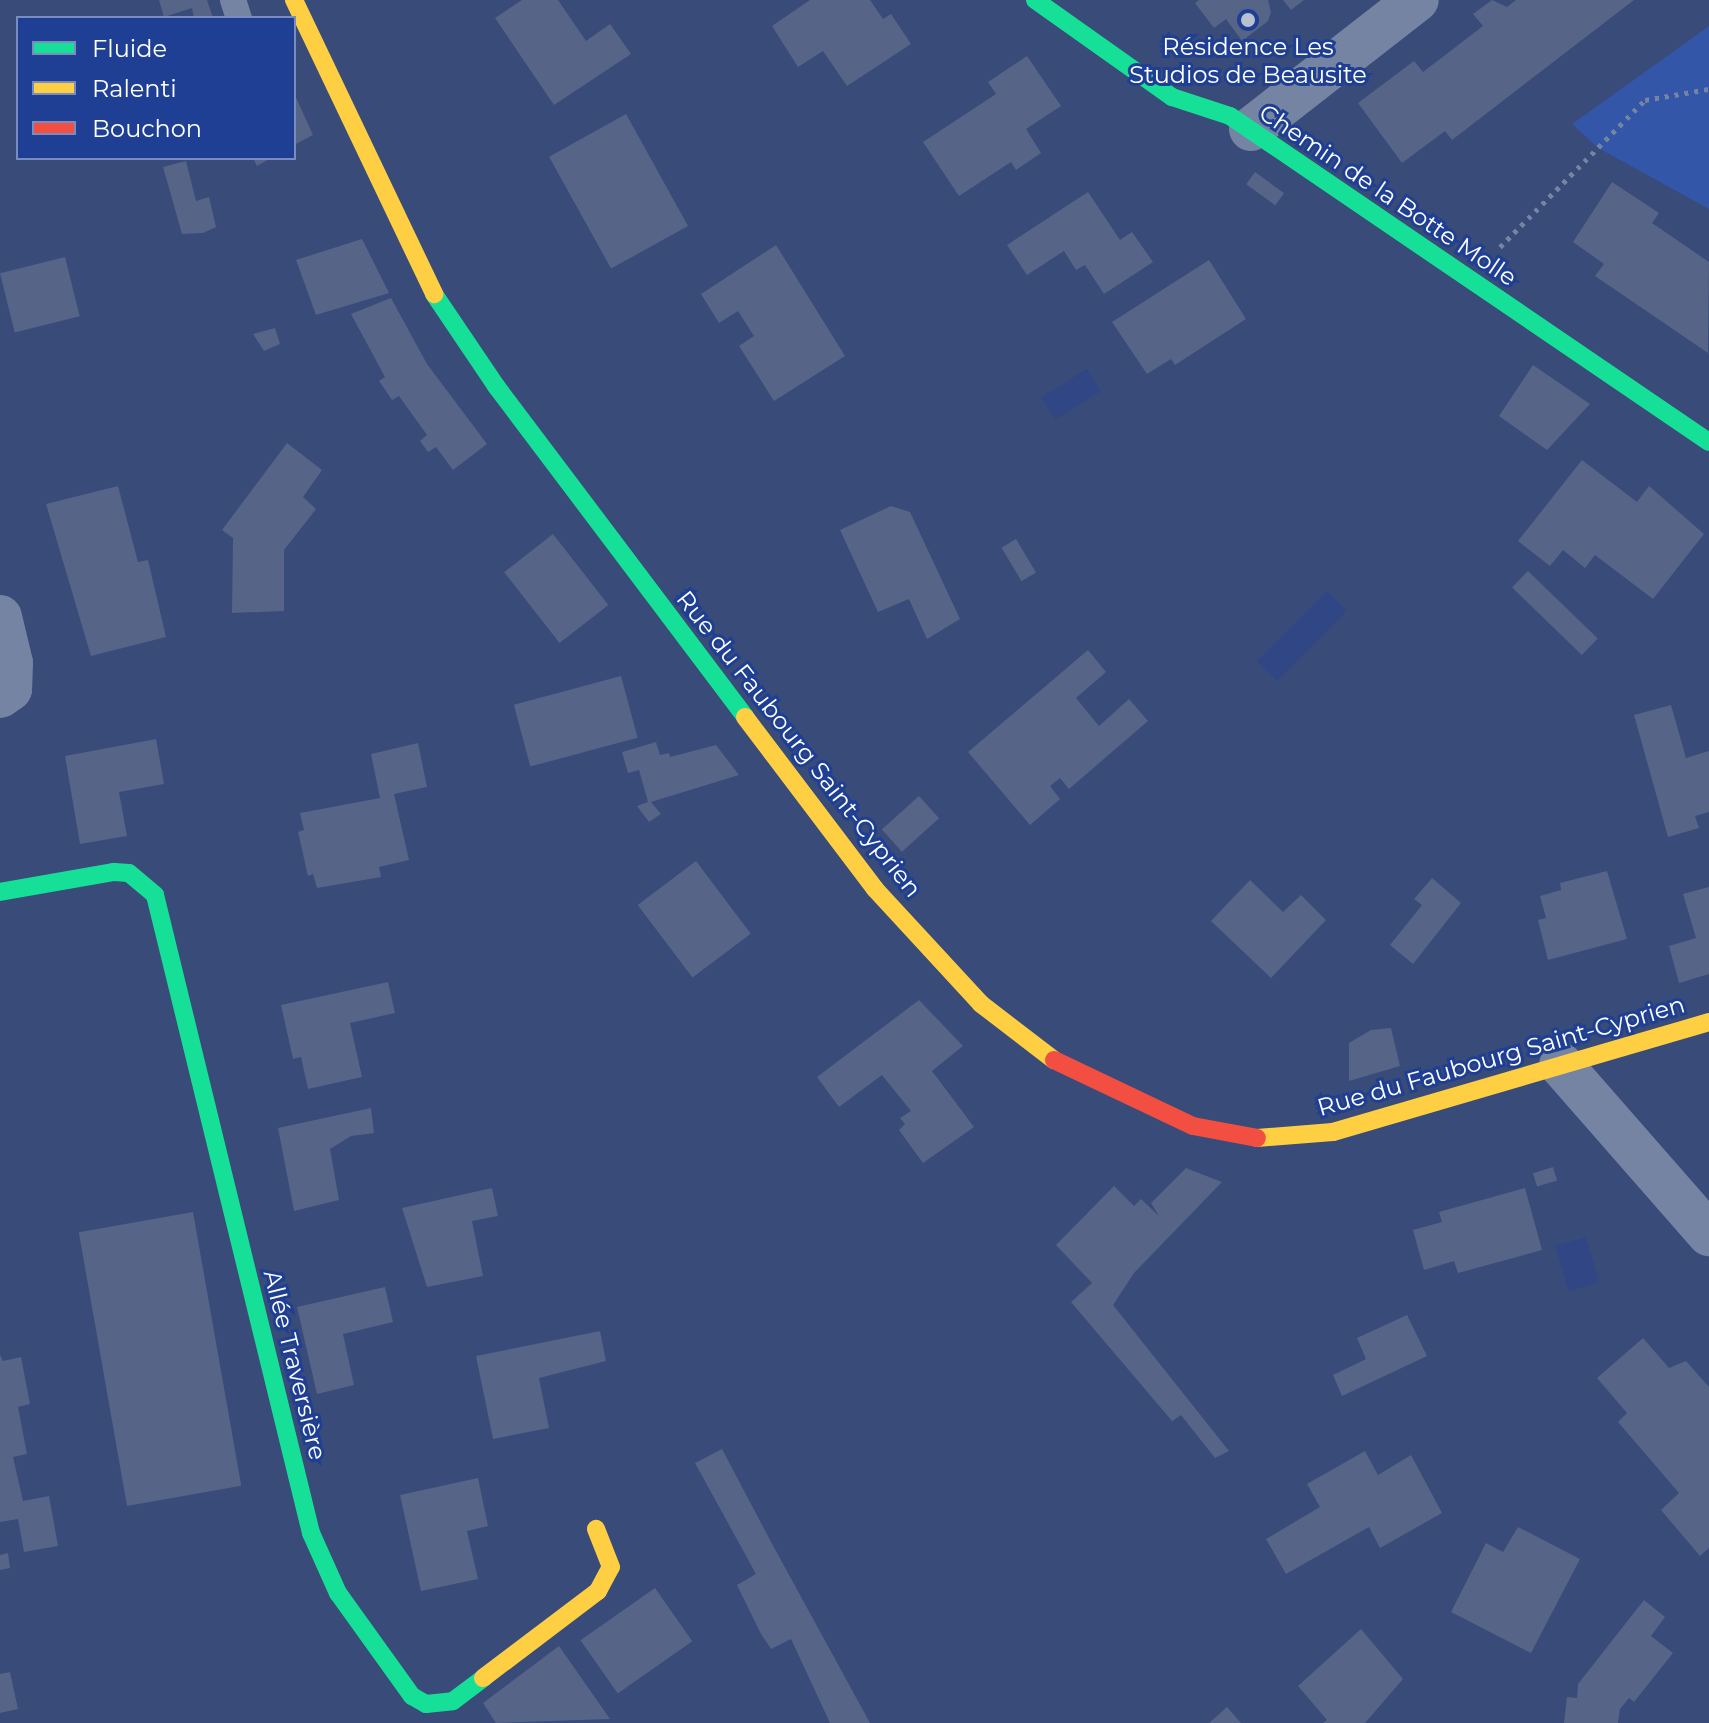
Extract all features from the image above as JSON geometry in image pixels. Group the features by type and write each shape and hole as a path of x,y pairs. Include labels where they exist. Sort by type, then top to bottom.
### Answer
{"street":[{"name":"Rue du Faubourg Saint-Cyprien","path":"294,0 436,297 496,386 875,889 981,1004 1064,1068 1193,1126 1261,1139 1333,1132 1709,1022"},
{"name":"Chemin de la Botte Molle","path":"1035,0 1172,97 1230,116 1251,129 1709,442"},
{"path":"1251,129 1417,0"},
{"path":"0,617 11,663 10,689 0,696"},
{"name":"Allée Traversière","path":"0,892 114,872 129,873 155,895 311,1533 338,1593 412,1696 426,1704 453,1701 598,1591 611,1567 596,1529"},
{"path":"1561,1065 1709,1234"}],"path":[{"path":"1466,276 1645,100 1709,89"}],"shaded area":[{"path":"1709,26 1709,209 1598,148 1572,124"},
{"path":"1087,369 1101,391 1055,420 1041,398"},
{"path":"1327,591 1347,611 1277,681 1257,661"},
{"path":"1586,1237 1599,1282 1568,1291 1555,1246"}],"building":[{"path":"159,0 207,0 212,16 194,16 192,8 164,16"},
{"path":"522,0 558,0 586,41 610,24 631,54 554,105 495,18"},
{"path":"810,0 870,0 883,19 891,14 911,44 847,86 823,51 798,67 772,26"},
{"name":"Résidence Les Studios de Beausite","path":"1199,0 1268,0 1271,12 1268,21 1242,41 1226,19 1214,28 1195,3"},
{"name":"Résidence Les Studios de Beausite","path":"1283,0 1304,0 1291,10"},
{"path":"1492,0 1507,7 1516,0 1634,0 1452,140 1445,131 1402,163 1358,103 1414,61 1423,72 1483,26 1473,14"},
{"path":"1027,56 1061,106 1026,129 1041,153 1016,170 1011,162 959,196 923,142 996,94 988,82"},
{"path":"296,97 313,135 296,144"},
{"path":"626,114 688,226 611,269 549,157"},
{"path":"254,160 268,160 257,166"},
{"path":"186,161 196,201 209,197 216,227 203,233 182,234 163,167"},
{"path":"1255,172 1284,193 1275,205 1246,184"},
{"path":"1612,182 1659,213 1652,223 1709,262 1708,353 1595,276 1604,264 1573,242"},
{"path":"1088,192 1120,240 1132,232 1153,262 1104,294 1085,265 1076,270 1064,251 1027,275 1007,245"},
{"path":"362,239 389,293 316,315 296,260"},
{"path":"776,245 845,356 774,401 739,346 754,336 738,311 719,323 701,294"},
{"path":"65,257 80,316 15,332 0,273"},
{"path":"1209,260 1246,319 1175,365 1171,359 1147,374 1112,322"},
{"path":"391,298 427,364 487,444 453,470 436,447 428,452 420,441 427,435 399,396 392,400 379,381 385,377 351,314"},
{"path":"275,328 280,344 264,351 253,334"},
{"path":"1533,365 1590,404 1547,450 1499,416"},
{"path":"287,443 322,470 303,497 316,509 284,550 284,611 232,613 233,538 222,530"},
{"path":"1582,460 1637,502 1649,486 1704,534 1653,599 1595,555 1585,568 1563,550 1550,566 1518,541"},
{"path":"118,486 138,562 148,560 166,637 91,656 46,504"},
{"path":"891,506 910,512 960,619 927,639 909,599 878,612 840,530"},
{"path":"553,534 608,605 560,643 504,572"},
{"path":"1016,539 1036,572 1022,581 1001,548"},
{"path":"1528,571 1598,638 1582,655 1512,588"},
{"path":"1088,650 1106,672 1076,698 1099,726 1129,699 1148,721 1069,789 1060,778 1050,786 1060,799 1030,825 968,752"},
{"path":"621,676 638,738 530,767 514,705"},
{"path":"1671,705 1686,758 1709,751 1709,812 1695,816 1699,828 1668,837 1634,715"},
{"path":"156,739 164,784 119,792 127,836 80,844 65,756"},
{"path":"656,742 660,755 669,753 670,757 716,745 739,775 651,802 661,814 649,822 637,806 648,802 639,770 628,773 622,752"},
{"path":"418,743 427,787 394,794 409,860 379,867 381,877 317,888 313,874 308,876 298,832 304,830 300,813 380,798 371,754"},
{"path":"919,796 939,818 902,852 882,829"},
{"path":"696,861 751,934 692,978 638,905"},
{"path":"1607,871 1627,939 1548,960 1538,920 1546,918 1540,896 1561,890 1560,883"},
{"path":"1432,878 1461,903 1413,964 1390,945 1422,905 1414,899"},
{"path":"1250,880 1283,912 1301,895 1326,920 1271,978 1211,921"},
{"path":"1709,887 1709,974 1679,983 1669,946 1696,938 1683,894"},
{"path":"388,982 395,1013 350,1023 362,1077 308,1089 301,1057 293,1059 281,1005"},
{"path":"919,1000 963,1046 932,1071 974,1127 923,1163 899,1130 905,1124 900,1118 911,1111 882,1075 839,1107 817,1077"},
{"path":"1391,1028 1400,1066 1349,1081 1349,1043 1371,1030"},
{"path":"371,1108 374,1133 351,1136 330,1149 339,1200 294,1211 278,1128"},
{"path":"1553,1167 1557,1180 1537,1187 1533,1173"},
{"path":"1186,1168 1222,1182 1134,1273 1113,1305 1229,1451 1215,1458 1181,1415 1172,1421 1071,1302 1092,1283 1056,1245 1114,1186 1134,1206 1141,1199 1159,1216 1151,1203"},
{"path":"492,1188 498,1216 472,1221 483,1276 427,1287 402,1208"},
{"path":"1525,1188 1542,1250 1458,1273 1454,1261 1424,1270 1413,1230 1442,1222 1439,1212"},
{"path":"193,1212 241,1486 127,1506 79,1232"},
{"path":"385,1287 393,1322 343,1334 354,1385 317,1394 297,1307"},
{"path":"1407,1315 1427,1356 1342,1396 1333,1375 1366,1359 1357,1338"},
{"path":"600,1331 606,1361 539,1378 549,1428 493,1439 476,1356"},
{"path":"1643,1338 1669,1368 1686,1361 1709,1387 1709,1548 1700,1556 1661,1510 1679,1493 1618,1422 1627,1413 1597,1378"},
{"path":"0,1355 3,1361 21,1357 30,1404 18,1407 27,1454 13,1457 23,1501 49,1496 58,1546 24,1552 18,1519 0,1522"},
{"path":"722,1449 870,1723 830,1723 791,1639 771,1649 761,1634 737,1585 756,1574 695,1463"},
{"path":"1365,1451 1378,1475 1411,1455 1442,1513 1380,1548 1369,1527 1286,1574 1266,1539 1320,1507 1307,1484"},
{"path":"478,1478 488,1526 467,1531 478,1579 421,1591 400,1495"},
{"path":"1518,1527 1580,1559 1531,1653 1451,1612 1486,1543 1503,1552"},
{"path":"8,1553 10,1568 0,1570 0,1555"},
{"path":"655,1588 692,1641 618,1693 580,1640"},
{"path":"1644,1600 1665,1617 1651,1636 1673,1653 1634,1702 1629,1698 1620,1709 1618,1723 1564,1723 1567,1697 1577,1698 1578,1684"},
{"path":"1361,1629 1403,1679 1365,1723 1323,1723 1327,1720 1298,1686"},
{"path":"559,1646 610,1719 496,1723 483,1703"},
{"path":"10,1672 18,1709 0,1713 0,1674"},
{"path":"1227,1707 1241,1723 1209,1723"}],"traffic: fast":[{"path":"1035,0 1172,97 1230,116 1709,442"},
{"path":"434,294 496,386 745,717"},
{"path":"0,892 114,872 129,873 155,895 311,1533 338,1593 412,1696 426,1704 453,1701 483,1678"}],"traffic: slow":[{"path":"294,0 434,294"},
{"path":"745,717 875,889 981,1004 1054,1060"},
{"path":"1257,1138 1333,1132 1709,1022"},
{"path":"483,1678 598,1591 611,1567 596,1529"}],"traffic: jam":[{"path":"1054,1060 1193,1126 1257,1138"}],"place":[{"name":"Résidence Les Studios de Beausite","path":"1248,20"}]}
